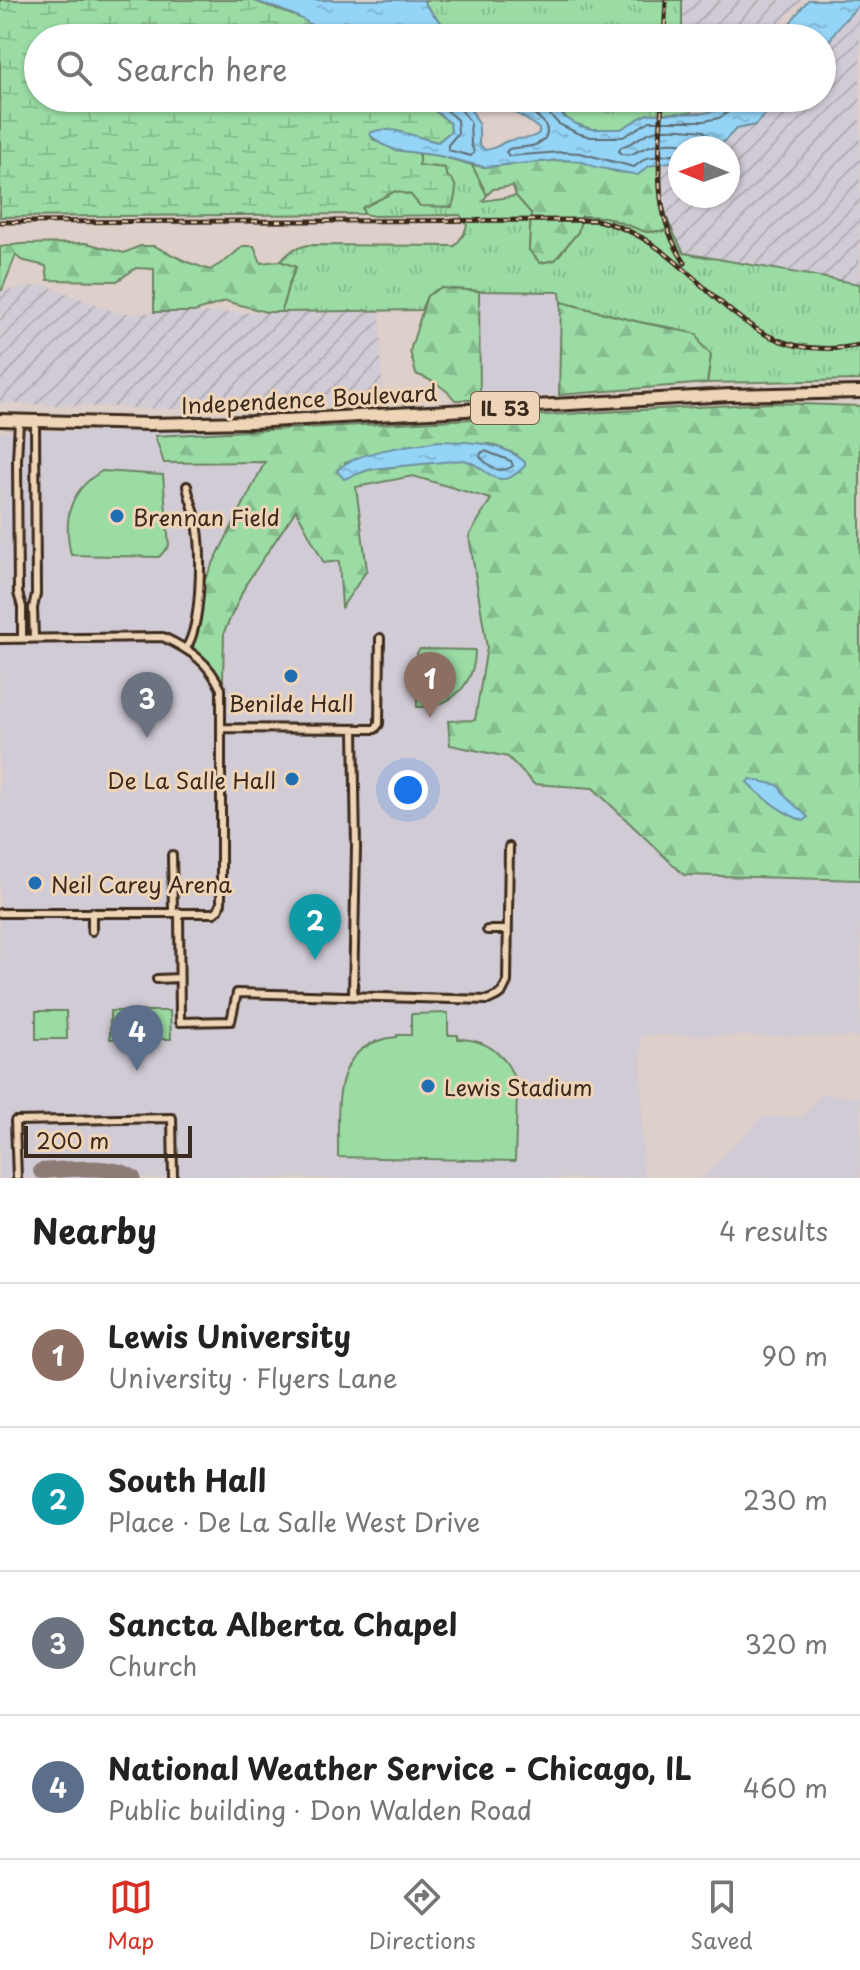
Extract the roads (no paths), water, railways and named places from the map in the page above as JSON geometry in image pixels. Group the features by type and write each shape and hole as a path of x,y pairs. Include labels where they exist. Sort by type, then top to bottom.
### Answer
{"main road":[{"name":"Independence Boulevard","path":"0,420 134,424 251,422 730,395 860,392"}],"street":[{"path":"19,421 18,593 22,607 22,638"},
{"path":"34,638 35,422"},
{"path":"17,460 26,451 35,460"},
{"path":"186,648 194,627 200,579 197,523 187,486"},
{"path":"0,639 163,637 186,648 213,673 221,689 221,903 218,910 214,913 0,913"},
{"path":"221,728 375,729 379,724 380,638"},
{"path":"353,996 356,847 354,730"},
{"path":"172,855 180,1022 231,1021 237,993 488,1000 501,994 507,982 509,847"},
{"path":"92,912 92,931"},
{"path":"487,930 507,930"},
{"path":"157,979 179,978"},
{"path":"17,1178 15,1121 172,1118 173,1178"}],"water":[{"path":"252,0 423,0 442,24 309,24 283,10"},
{"path":"808,0 860,0 860,4 836,31 836,24 789,24"},
{"path":"437,112 472,112 479,127 479,144 485,150 539,133 539,129 515,112 559,112 580,126 621,129 647,114 767,112 755,125 736,129 729,136 668,136 668,162 649,166 638,175 580,161 562,160 484,167 440,156 395,150 370,135 386,130 438,142 451,131 450,123"},
{"path":"438,441 495,446 516,455 525,462 525,466 506,479 499,479 464,460 368,470 344,479 337,471 356,458 369,454"},
{"path":"750,779 778,785 808,817 804,821 781,810 747,782"}],"railway":[{"path":"665,24 666,0"},
{"path":"661,112 659,162 662,203 666,224 685,263"},
{"path":"0,222 596,220 633,233 665,253 747,323 778,340 815,348 860,345"}],"place":[{"name":"Brennan Field","path":"117,516"},
{"name":"Benilde Hall","path":"291,676"},
{"name":"Lewis University","path":"430,718"},
{"name":"Sancta Alberta Chapel","path":"147,738"},
{"name":"De La Salle Hall","path":"292,779"},
{"name":"Neil Carey Arena","path":"35,883"},
{"name":"South Hall","path":"315,960"},
{"name":"National Weather Service - Chicago, IL","path":"137,1071"},
{"name":"Lewis Stadium","path":"428,1086"}]}
